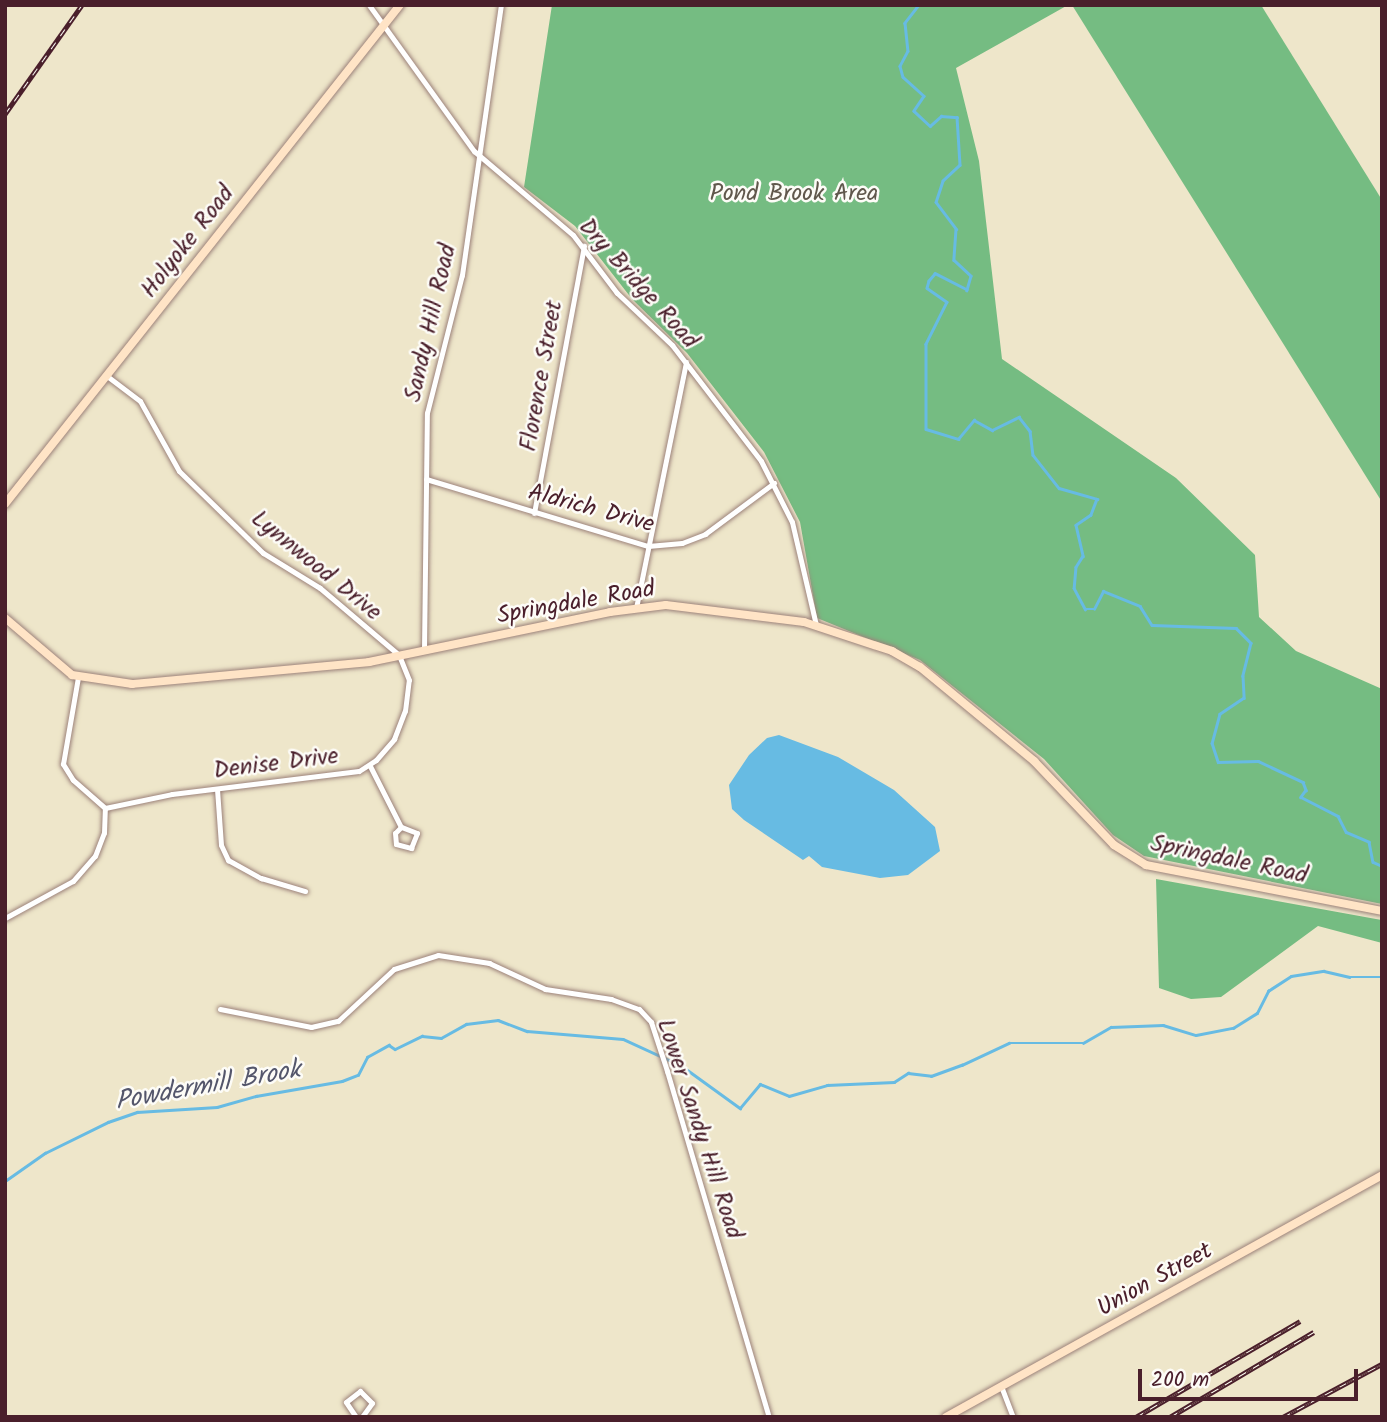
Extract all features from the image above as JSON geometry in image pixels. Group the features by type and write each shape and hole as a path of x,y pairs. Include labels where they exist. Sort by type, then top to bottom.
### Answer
{"street":[{"name":"Dry Bridge Road","path":"369,5 482,160 584,246 617,293 686,362 774,484 792,522 816,625"},
{"name":"Holyoke Road","path":"5,503 400,5"},
{"name":"Sandy Hill Road","path":"424,650 429,397 455,312 482,160 501,5"},
{"name":"Florence Street","path":"534,513 584,246"},
{"path":"636,608 686,362"},
{"name":"Lynnwood Drive","path":"107,376 146,409 179,471 257,547 320,588 399,655"},
{"name":"Aldrich Drive","path":"426,479 648,546 682,542 705,534 774,484"},
{"name":"Springdale Road","path":"5,618 60,668 78,677 161,684 399,655 636,608 691,606 816,625 892,651 920,667 1034,761 1107,838 1134,859 1161,870 1382,911"},
{"name":"Denise Drive","path":"105,808 217,789 348,774 370,766 394,739 405,710 409,680 399,655"},
{"path":"5,918 59,891 82,873 99,846 105,808 73,780 63,764 78,677"},
{"path":"370,766 401,827 417,833 418,840 411,848 400,848 395,841 401,827"},
{"path":"217,789 221,845 228,860 261,878 305,891"},
{"name":"Lower Sandy Hill Road","path":"220,1009 311,1027 338,1021 394,969 438,955 489,963 571,995 625,1002 639,1009 654,1031 667,1071 769,1417"},
{"name":"Union Street","path":"946,1417 1382,1175"},
{"path":"1002,1387 1013,1417"},
{"path":"356,1417 346,1402 360,1391 372,1403 362,1417"}],"green space":[{"name":"Pond Brook Area","path":"552,5 1068,5 956,68 979,161 1002,359 1176,478 1255,555 1259,617 1296,651 1382,689 1382,904 1144,856 1113,835 1044,759 920,660 817,618 800,522 764,452 687,353 632,299 575,226 524,187"},
{"path":"1072,5 1261,5 1382,200 1382,502"},
{"path":"1156,879 1382,920 1382,943 1318,926 1221,997 1191,999 1159,988"}],"water":[{"path":"779,735 838,757 894,790 935,827 940,851 908,875 880,878 822,867 809,856 803,860 744,820 732,809 729,785 749,755 767,738"}],"waterway":[{"path":"919,5 905,23 908,51 900,66 903,77 924,96 914,111 930,126 941,116 957,117 960,165 943,181 936,202 956,229 954,260 971,276 967,290 935,274 929,281 927,288 947,302 926,344 926,429 958,439 974,420 992,430 1019,417 1030,431 1033,455 1059,488 1097,499 1091,515 1076,525 1083,556 1076,567 1074,588 1085,609 1094,609 1103,591 1140,606 1152,625 1236,628 1251,643 1243,676 1244,698 1220,714 1212,743 1218,762 1258,761 1303,782 1306,790 1301,797 1338,816 1346,832 1369,842 1373,862 1382,866"},
{"name":"Powdermill Brook","path":"5,1181 45,1153 108,1122 137,1112 217,1107 256,1096 342,1081 358,1075 367,1057 389,1045 395,1049 422,1036 441,1038 466,1024 498,1020 527,1031 623,1039 682,1066 740,1108 760,1084 789,1096 827,1085 894,1082 908,1073 931,1076 1009,1043 1083,1043 1111,1027 1163,1025 1196,1035 1233,1028 1257,1013 1268,991 1291,976 1324,971 1349,977 1382,977"}],"railway":[{"path":"5,114 82,5"},
{"path":"1136,1417 1300,1321"},
{"path":"1170,1417 1314,1332"},
{"path":"1283,1417 1382,1364"}]}
